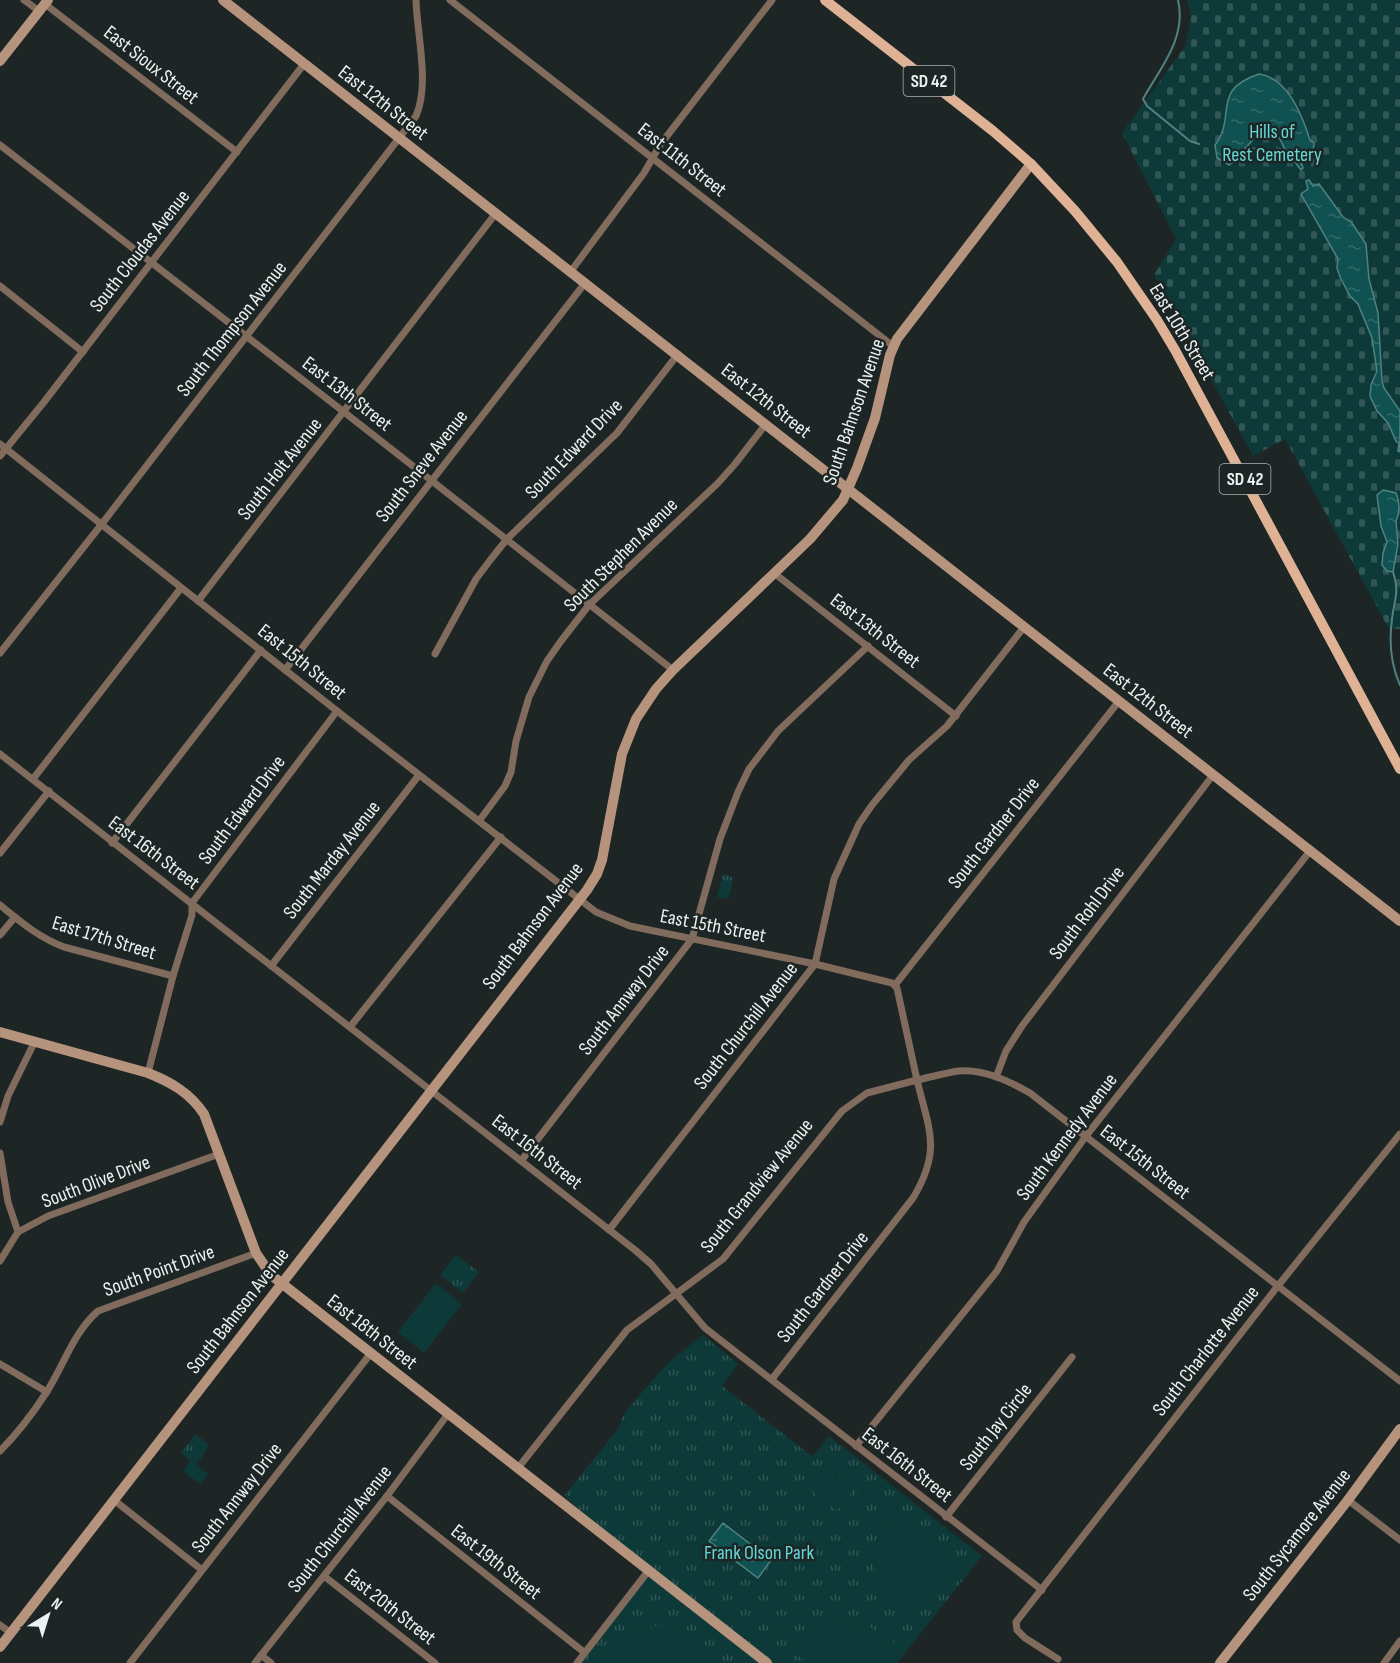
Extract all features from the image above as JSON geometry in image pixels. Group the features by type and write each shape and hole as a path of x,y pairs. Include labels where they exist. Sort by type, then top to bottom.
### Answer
{"main road":[{"name":"East 10th Street","path":"825,0 993,130 1031,164 1094,233 1157,320 1400,769"}],"street":[{"name":"East Sioux Street","path":"24,0 44,5 237,152"},
{"name":"East 12th Street","path":"223,0 1400,921"},
{"name":"South Thompson Avenue","path":"0,653 416,116 423,89 416,0"},
{"name":"East 11th Street","path":"450,0 893,346"},
{"path":"571,271 644,173 660,146 772,0"},
{"path":"0,61 44,5"},
{"name":"South Cloudas Avenue","path":"0,456 3,446 83,352 304,64"},
{"name":"East 13th Street","path":"0,145 673,670"},
{"name":"South Bahnson Avenue","path":"0,1647 594,879 602,860 617,775 631,730 642,708 673,670 821,527 843,500 877,411 893,346 907,323 1031,164"},
{"name":"South Holt Avenue","path":"198,601 496,213"},
{"name":"South Sneve Avenue","path":"285,670 585,283"},
{"path":"0,286 83,352"},
{"name":"South Edward Drive","path":"435,654 476,579 507,539 618,433 678,354"},
{"name":"South Stephen Avenue","path":"479,820 505,786 511,772 522,718 548,661 589,605 718,483 766,424"},
{"name":"East 15th Street","path":"3,446 337,711 596,912 630,926 815,964 895,985"},
{"name":"East 13th Street","path":"774,573 956,716"},
{"path":"33,779 181,588"},
{"name":"South Churchill Avenue","path":"609,1230 815,964 834,879 859,824 893,778 956,716 1024,627"},
{"name":"South Annway Drive","path":"521,1161 692,939 720,839 749,769 778,731 868,646"},
{"path":"112,843 261,650"},
{"name":"South Gardner Drive","path":"895,985 1119,701"},
{"name":"South Edward Drive","path":"148,1073 172,976 192,915 192,903 337,711"},
{"name":"East 16th Street","path":"0,754 609,1230 651,1264 705,1328 1042,1590"},
{"name":"South Marday Avenue","path":"271,966 419,775"},
{"name":"South Rohl Drive","path":"996,1077 1006,1051 1022,1026 1213,775"},
{"path":"0,853 49,791"},
{"path":"350,1027 501,837"},
{"name":"South Kennedy Avenue","path":"856,1446 997,1271 1024,1222 1086,1136 1310,851"},
{"name":"East 17th Street","path":"0,905 30,931 55,944 172,976"},
{"path":"0,935 15,917"},
{"path":"895,985 917,1080"},
{"name":"East 18th Street","path":"0,1032 148,1073 178,1087 197,1104 204,1114 256,1253 268,1271 282,1285 767,1663"},
{"path":"0,1122 34,1041"},
{"name":"East 15th Street","path":"917,1080 959,1071 973,1072 996,1077 1030,1093 1400,1381"},
{"name":"South Gardner Drive","path":"772,1379 923,1182 930,1166 932,1141 917,1080"},
{"name":"South Grandview Avenue","path":"518,1468 627,1330 723,1259 842,1111 867,1093 917,1080"},
{"name":"South Charlotte Avenue","path":"1058,1659 1025,1638 1017,1630 1016,1622 1277,1287 1400,1134"},
{"path":"0,1153 8,1202 18,1232 0,1261"},
{"name":"South Olive Drive","path":"18,1232 48,1216 219,1154"},
{"name":"South Point Drive","path":"0,1450 11,1440 47,1392 76,1336 98,1311 256,1253"},
{"name":"South Annway Drive","path":"130,1663 371,1353"},
{"name":"South Jay Circle","path":"946,1517 1072,1357"},
{"path":"0,1364 47,1392"},
{"name":"South Churchill Avenue","path":"255,1663 387,1496 448,1414"},
{"name":"South Sycamore Avenue","path":"1220,1663 1348,1500 1400,1429"},
{"name":"East 19th Street","path":"387,1496 585,1653"},
{"path":"114,1500 202,1570"},
{"path":"1348,1500 1400,1540"},
{"path":"577,1663 649,1570"},
{"name":"East 20th Street","path":"324,1576 435,1663"},
{"path":"0,1625 11,1633"},
{"path":"1384,1663 1400,1641"},
{"path":"261,1655 271,1663"}],"green space":[{"name":"Hills of Rest Cemetery","path":"1187,0 1400,0 1400,629 1389,629 1285,439 1253,456 1154,275 1176,239 1122,133 1186,45 1191,15"},
{"path":"723,874 732,877 728,899 717,897"},
{"path":"456,1255 479,1272 463,1293 440,1275"},
{"path":"436,1283 462,1304 424,1353 398,1332"},
{"name":"Frank Olson Park","path":"703,1335 738,1364 722,1386 813,1456 829,1436 982,1556 897,1663 576,1663 649,1570 564,1496 618,1429 624,1414 643,1391 669,1362"},
{"path":"196,1434 209,1445 195,1464 181,1453"},
{"path":"191,1460 208,1474 200,1484 183,1471"},
{"path":"831,1470 841,1478 823,1500 813,1492"},
{"path":"844,1480 854,1489 837,1511 826,1503"},
{"path":"858,1491 868,1499 851,1522 840,1514"},
{"path":"894,1506 957,1556 956,1561 911,1624 885,1597 878,1583 875,1569 878,1539"},
{"path":"842,1622 868,1626 896,1644 882,1663 808,1663 795,1653 815,1632"},
{"path":"655,1626 684,1634 709,1650 698,1663 593,1662 606,1648 620,1638"}],"water":[{"path":"1259,74 1278,82 1286,90 1298,109 1310,140 1314,143 1312,152 1300,160 1303,168 1301,170 1295,162 1289,160 1280,140 1270,130 1258,135 1229,165 1217,158 1215,145 1221,135 1229,96 1244,80"},
{"path":"1309,180 1313,186 1319,184 1343,217 1352,223 1366,244 1369,279 1378,313 1382,381 1384,388 1400,411 1400,452 1398,451 1399,443 1388,423 1377,411 1370,396 1371,385 1377,371 1372,338 1358,304 1350,296 1340,277 1337,268 1338,259 1301,194 1308,189 1306,181"},
{"path":"1383,490 1396,493 1399,504 1396,521 1398,544 1393,572 1387,571 1382,565 1387,542 1381,526 1377,495"},
{"path":"723,1523 771,1560 758,1578 709,1541"}],"waterway":[{"path":"1178,0 1180,14 1175,40 1143,99 1147,106 1190,141 1199,144"},
{"path":"1393,572 1396,591 1391,644 1400,685"}]}
